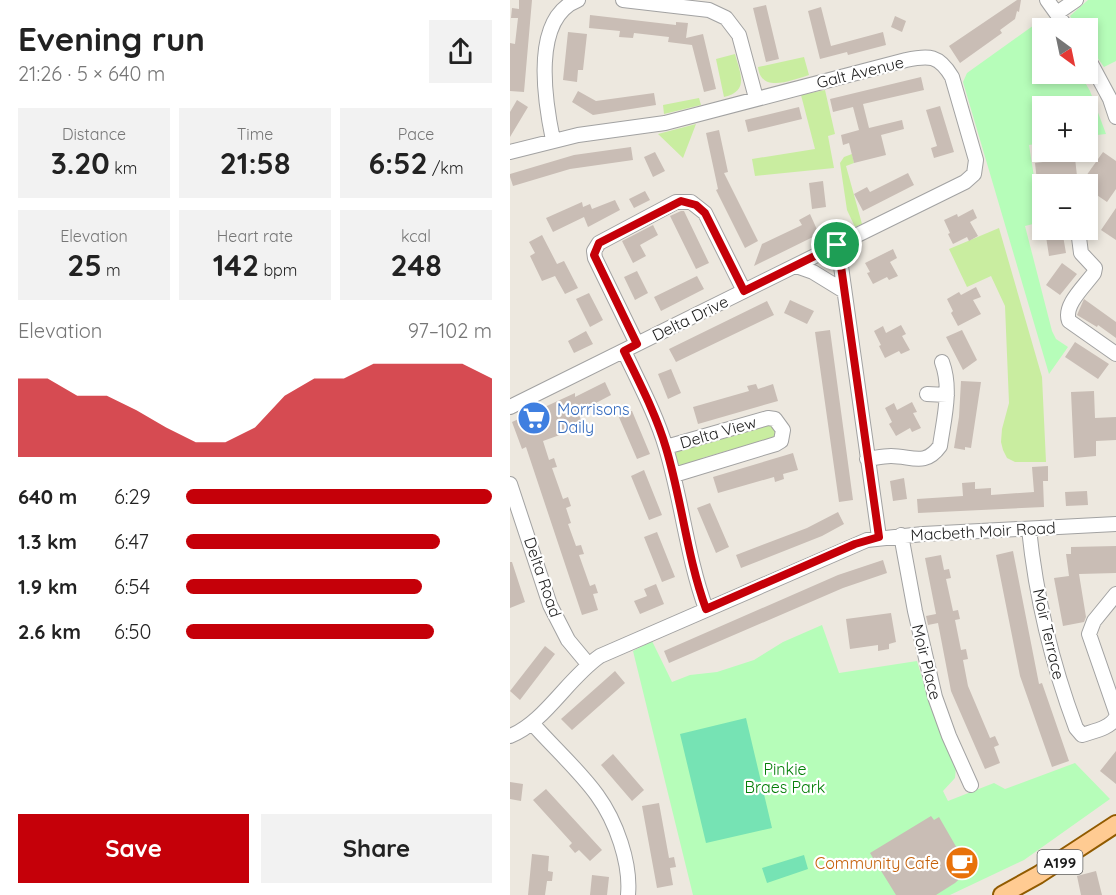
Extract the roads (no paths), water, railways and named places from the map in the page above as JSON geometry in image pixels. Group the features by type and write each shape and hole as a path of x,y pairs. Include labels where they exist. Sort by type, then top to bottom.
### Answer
{"main road":[{"name":"A199","path":"1002,895 1038,875 1116,824"}],"street":[{"path":"553,140 545,84 548,38 559,13 566,6 578,0"},
{"path":"623,0 709,10 726,18 739,35 756,98"},
{"path":"1047,0 1060,18"},
{"path":"1057,14 1076,0"},
{"name":"Galt Avenue","path":"510,152 553,140 666,123 925,56 935,59 945,66 952,77 976,160 974,174 965,182 837,245"},
{"path":"1098,77 1110,99 1116,117"},
{"name":"Delta Drive","path":"631,347 594,258 594,251 599,243 676,202 691,202 705,213 744,291"},
{"path":"1079,240 1081,253 1095,268 1094,273 1071,305 1067,317 1069,321 1116,354"},
{"path":"837,245 879,537"},
{"name":"Delta Drive","path":"510,407 837,245"},
{"path":"796,266 827,279 844,291"},
{"name":"Delta View","path":"631,347 666,447 693,566 706,609"},
{"path":"867,459 893,456 920,460 935,453 939,446 947,394 947,382 942,362"},
{"path":"927,394 947,394"},
{"name":"Delta View","path":"666,447 768,418 775,418 783,430 781,441 776,444 674,475"},
{"name":"Delta Road","path":"510,483 550,605 568,640 588,664"},
{"name":"Macbeth Moir Road","path":"510,736 532,723 588,664 613,649 855,544 879,537 901,535 1116,524"},
{"name":"Moir Terrace","path":"1029,528 1033,562 1051,654 1076,728 1082,735 1110,725 1116,717"},
{"name":"Moir Place","path":"901,535 915,612 935,697 970,785"},
{"path":"1116,594 1094,621 1089,634 1116,712"},
{"path":"532,723 598,796 612,822 625,855 630,881 628,895"}],"place":[{"name":"Morrisons Daily","path":"534,418"},
{"name":"Community Cafe","path":"962,863"}],"park label":[{"name":"Pinkie Braes Park","path":"785,778"}]}
